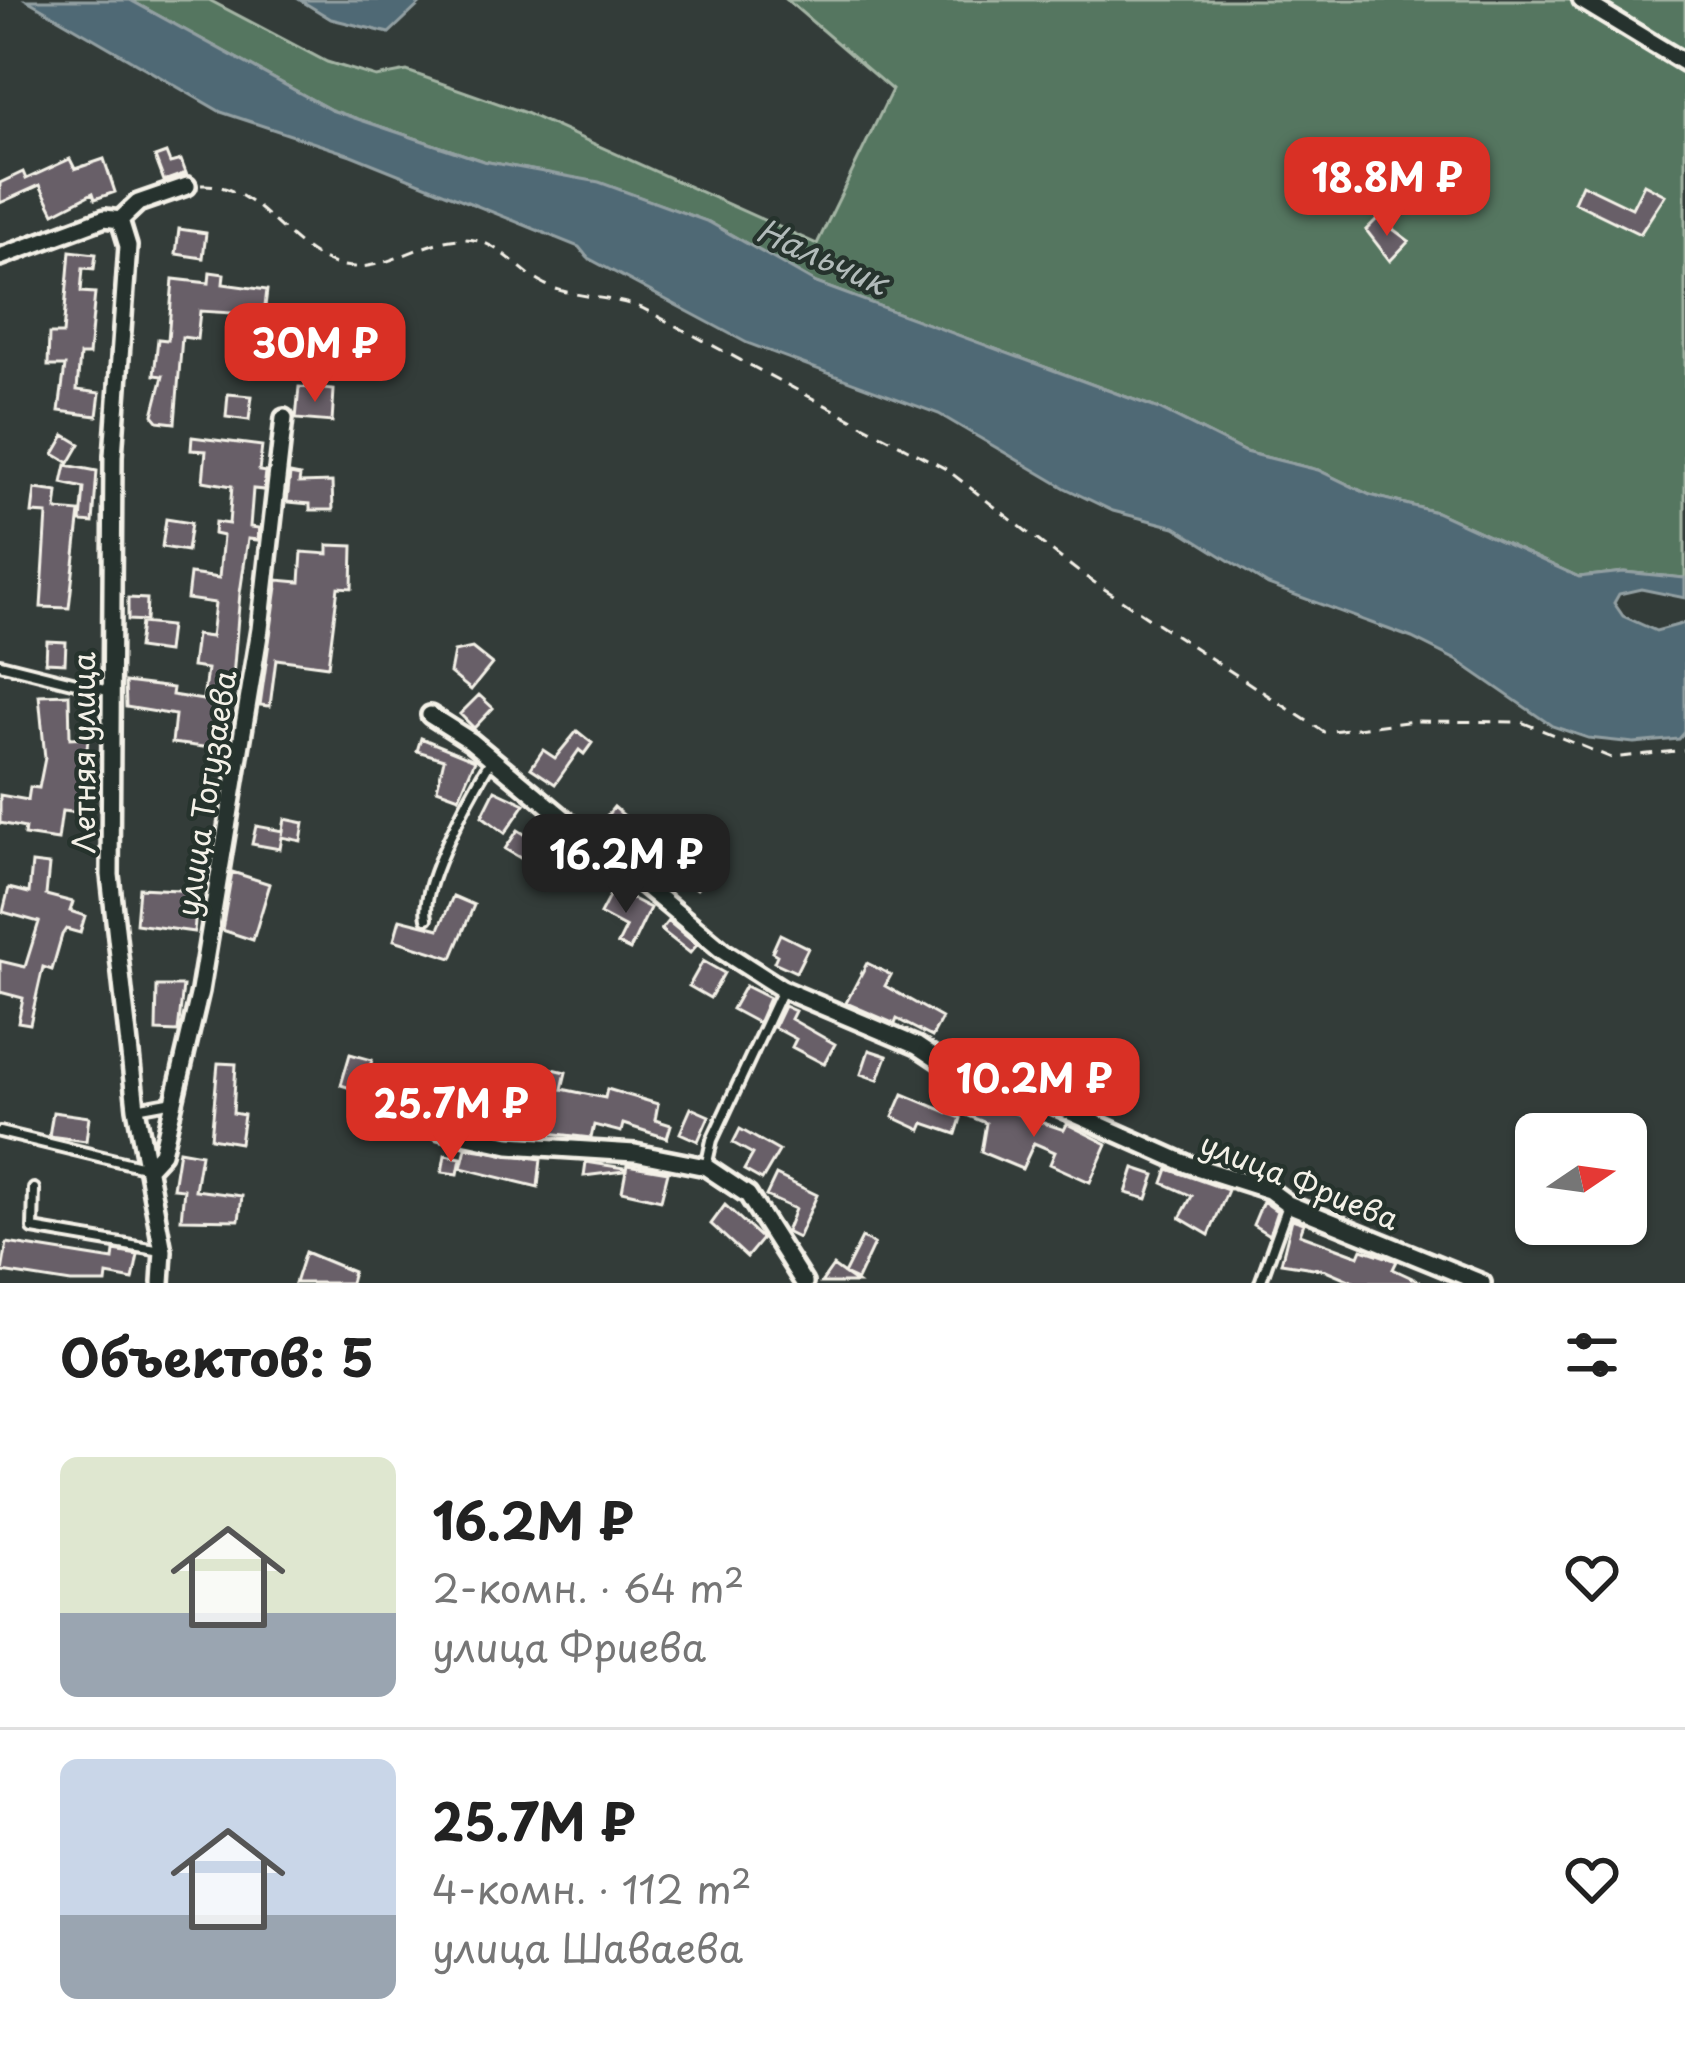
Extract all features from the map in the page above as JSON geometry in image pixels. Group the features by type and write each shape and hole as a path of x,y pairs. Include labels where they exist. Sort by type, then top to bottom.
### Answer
{"street":[{"path":"1581,0 1685,63"},
{"path":"0,257 105,218 120,220 138,203 187,185"},
{"name":"Летняя улица","path":"120,220 128,246 113,457 108,691 111,902 136,1108 163,1251 161,1283"},
{"name":"улица Тогузаева","path":"148,1167 162,1153 200,992 260,629 284,418"},
{"name":"улица Фриева","path":"430,715 723,951 782,989 917,1046 944,1064 1030,1094 1187,1164 1269,1190 1288,1204 1482,1283"},
{"path":"440,1130 509,1145 635,1153 706,1167 748,1195 804,1283"}],"lane":[{"path":"0,664 108,691"},
{"path":"427,918 427,902 452,835 491,760"},
{"path":"706,1167 712,1140 782,989"},
{"path":"136,1108 176,1101"},
{"path":"0,1132 148,1167"},
{"path":"34,1189 33,1229 163,1251"},
{"path":"1260,1283 1288,1204"}],"path":[{"path":"187,185 212,184 242,196 295,242 333,264 370,268 430,245 472,239 549,287 599,294 642,308 946,469 1080,573 1324,732 1414,721 1521,722 1612,758 1685,750"}],"green space":[{"path":"130,0 209,0 327,62 376,77 407,71 523,112 817,244 892,90 787,0 1685,0 1685,578 1624,572 1579,577 1436,512 1370,495 1318,470 1245,452 1159,409 816,283 709,222 600,183 483,161 331,110"}],"water":[{"path":"27,0 130,0 331,110 483,161 599,182 709,222 816,283 1159,409 1245,452 1318,470 1370,495 1436,512 1579,577 1624,572 1685,578 1685,598 1641,589 1619,594 1614,603 1623,616 1656,631 1685,623 1685,732 1679,739 1634,743 1588,738 1552,726 1458,661 1412,638 1268,585 1175,527 1113,511 939,414 747,343 588,258 579,247 351,155 221,112"},
{"path":"300,0 424,0 389,33 331,19"}],"building":[{"path":"166,153 170,163 181,160 186,173 164,181 155,157"},
{"path":"70,159 75,169 104,159 115,192 95,199 93,193 54,213 40,185 0,203 0,183 23,172 26,179"},
{"path":"1582,184 1632,208 1644,184 1665,195 1640,234 1574,202"},
{"path":"1378,218 1409,241 1390,261 1366,230"},
{"path":"179,229 206,233 203,258 176,254"},
{"path":"70,251 96,254 94,269 83,268 81,292 95,293 89,355 80,355 77,390 100,393 97,416 59,411 65,366 48,366 49,334 63,334"},
{"path":"210,272 224,274 223,284 267,290 264,315 200,311 197,339 182,337 175,423 158,421 153,415 163,376 154,375 158,339 168,340 173,279 209,283"},
{"path":"254,334 277,337 275,357 252,355"},
{"path":"299,387 334,390 332,422 296,419"},
{"path":"228,394 252,396 249,420 226,417"},
{"path":"65,435 80,444 69,463 54,454"},
{"path":"192,437 262,446 259,471 266,472 264,490 253,489 250,527 259,528 258,540 248,539 240,593 227,750 172,743 175,715 126,707 125,682 173,688 172,695 203,700 207,669 192,667 196,635 211,637 215,603 187,599 190,574 219,578 223,536 214,534 215,522 229,524 232,486 203,481 206,451 191,450"},
{"path":"66,465 97,471 93,523 81,522 84,488 62,483"},
{"path":"290,474 300,476 299,483 332,482 333,510 310,510 310,504 287,502"},
{"path":"35,489 58,492 56,510 80,512 69,608 41,607 47,514 32,513"},
{"path":"166,519 191,523 187,551 162,547"},
{"path":"328,545 353,546 352,588 338,587 328,666 276,659 270,706 260,705 278,580 300,582 302,552 328,554"},
{"path":"128,598 147,599 146,621 128,620"},
{"path":"141,623 170,626 167,652 138,648"},
{"path":"47,641 66,642 65,663 46,662"},
{"path":"472,648 492,664 471,690 450,673 454,652"},
{"path":"69,694 70,738 88,737 82,813 62,811 58,840 24,835 25,828 0,823 0,795 28,800 30,787 39,788 45,758 39,695"},
{"path":"479,695 493,708 474,728 460,714"},
{"path":"577,731 592,743 584,754 579,750 555,784 531,768 543,750 555,758"},
{"path":"421,738 475,760 459,797 437,789 444,759 417,751"},
{"path":"495,790 525,804 505,833 482,816"},
{"path":"614,807 635,825 621,843 599,825"},
{"path":"285,819 304,823 301,841 282,837 280,849 252,844 256,826 283,831"},
{"path":"518,830 567,861 556,879 505,849"},
{"path":"699,855 714,867 697,889 682,877"},
{"path":"32,863 49,865 46,895 73,902 70,911 85,916 80,933 66,929 62,935 52,970 43,967 30,1024 18,1022 23,998 0,992 0,961 25,967 39,922 3,912 9,888 29,893"},
{"path":"232,872 270,884 253,940 222,930"},
{"path":"139,888 198,891 194,932 136,924"},
{"path":"613,889 650,908 630,950 618,944 626,928 600,914"},
{"path":"453,896 474,905 452,958 394,940 400,919 439,929"},
{"path":"668,921 697,945 690,953 661,930"},
{"path":"780,934 808,948 796,972 774,962 777,955 772,952"},
{"path":"703,961 724,973 710,998 689,986"},
{"path":"867,963 891,975 885,986 942,1018 932,1037 897,1019 895,1024 846,1003"},
{"path":"157,986 183,986 178,1032 156,1031"},
{"path":"745,986 769,998 758,1023 732,1009"},
{"path":"784,1006 795,1011 791,1019 835,1044 824,1064 792,1047 796,1039 774,1027"},
{"path":"869,1050 887,1056 878,1080 861,1074"},
{"path":"350,1054 372,1060 369,1069 462,1096 455,1119 430,1112 427,1120 402,1112 398,1126 370,1118 376,1096 341,1085"},
{"path":"218,1063 236,1064 233,1113 244,1115 240,1143 211,1138"},
{"path":"553,1069 566,1072 562,1089 605,1098 607,1089 658,1104 655,1120 671,1125 667,1138 623,1124 621,1132 594,1125 591,1138 523,1130 528,1109 539,1112"},
{"path":"903,1094 961,1118 956,1134 924,1123 921,1130 893,1117"},
{"path":"965,1096 1064,1130 1067,1124 1107,1144 1090,1182 1050,1164 1055,1152 1034,1143 1022,1169 981,1152 986,1123 959,1112"},
{"path":"691,1108 709,1116 698,1141 680,1133"},
{"path":"463,1110 495,1115 493,1129 461,1122"},
{"path":"53,1112 89,1117 86,1141 49,1136"},
{"path":"740,1129 779,1151 762,1180 744,1170 753,1154 733,1143"},
{"path":"466,1148 541,1159 538,1187 461,1168"},
{"path":"179,1150 201,1154 195,1190 242,1196 239,1220 181,1219 184,1189 173,1188"},
{"path":"445,1155 461,1158 458,1174 442,1172"},
{"path":"586,1162 624,1168 624,1171 584,1176"},
{"path":"627,1165 668,1172 661,1200 622,1191"},
{"path":"1134,1168 1155,1175 1147,1199 1126,1193"},
{"path":"1168,1169 1228,1190 1209,1235 1180,1218 1192,1196 1163,1183"},
{"path":"776,1175 817,1195 798,1238 786,1232 795,1209 766,1196"},
{"path":"1263,1201 1277,1211 1269,1235 1253,1225"},
{"path":"725,1205 762,1239 747,1257 711,1224"},
{"path":"1292,1219 1304,1223 1300,1234 1359,1256 1362,1249 1397,1261 1393,1269 1423,1283 1356,1283 1326,1270 1281,1263"},
{"path":"862,1238 874,1244 857,1280 844,1274"},
{"path":"7,1243 113,1260 114,1251 138,1255 133,1280 107,1275 106,1283 71,1283 2,1272"},
{"path":"305,1252 353,1272 350,1283 295,1283"},
{"path":"833,1266 844,1274 857,1283 821,1283"}],"water label":[{"name":"Нальчик","path":"823,255"}]}
